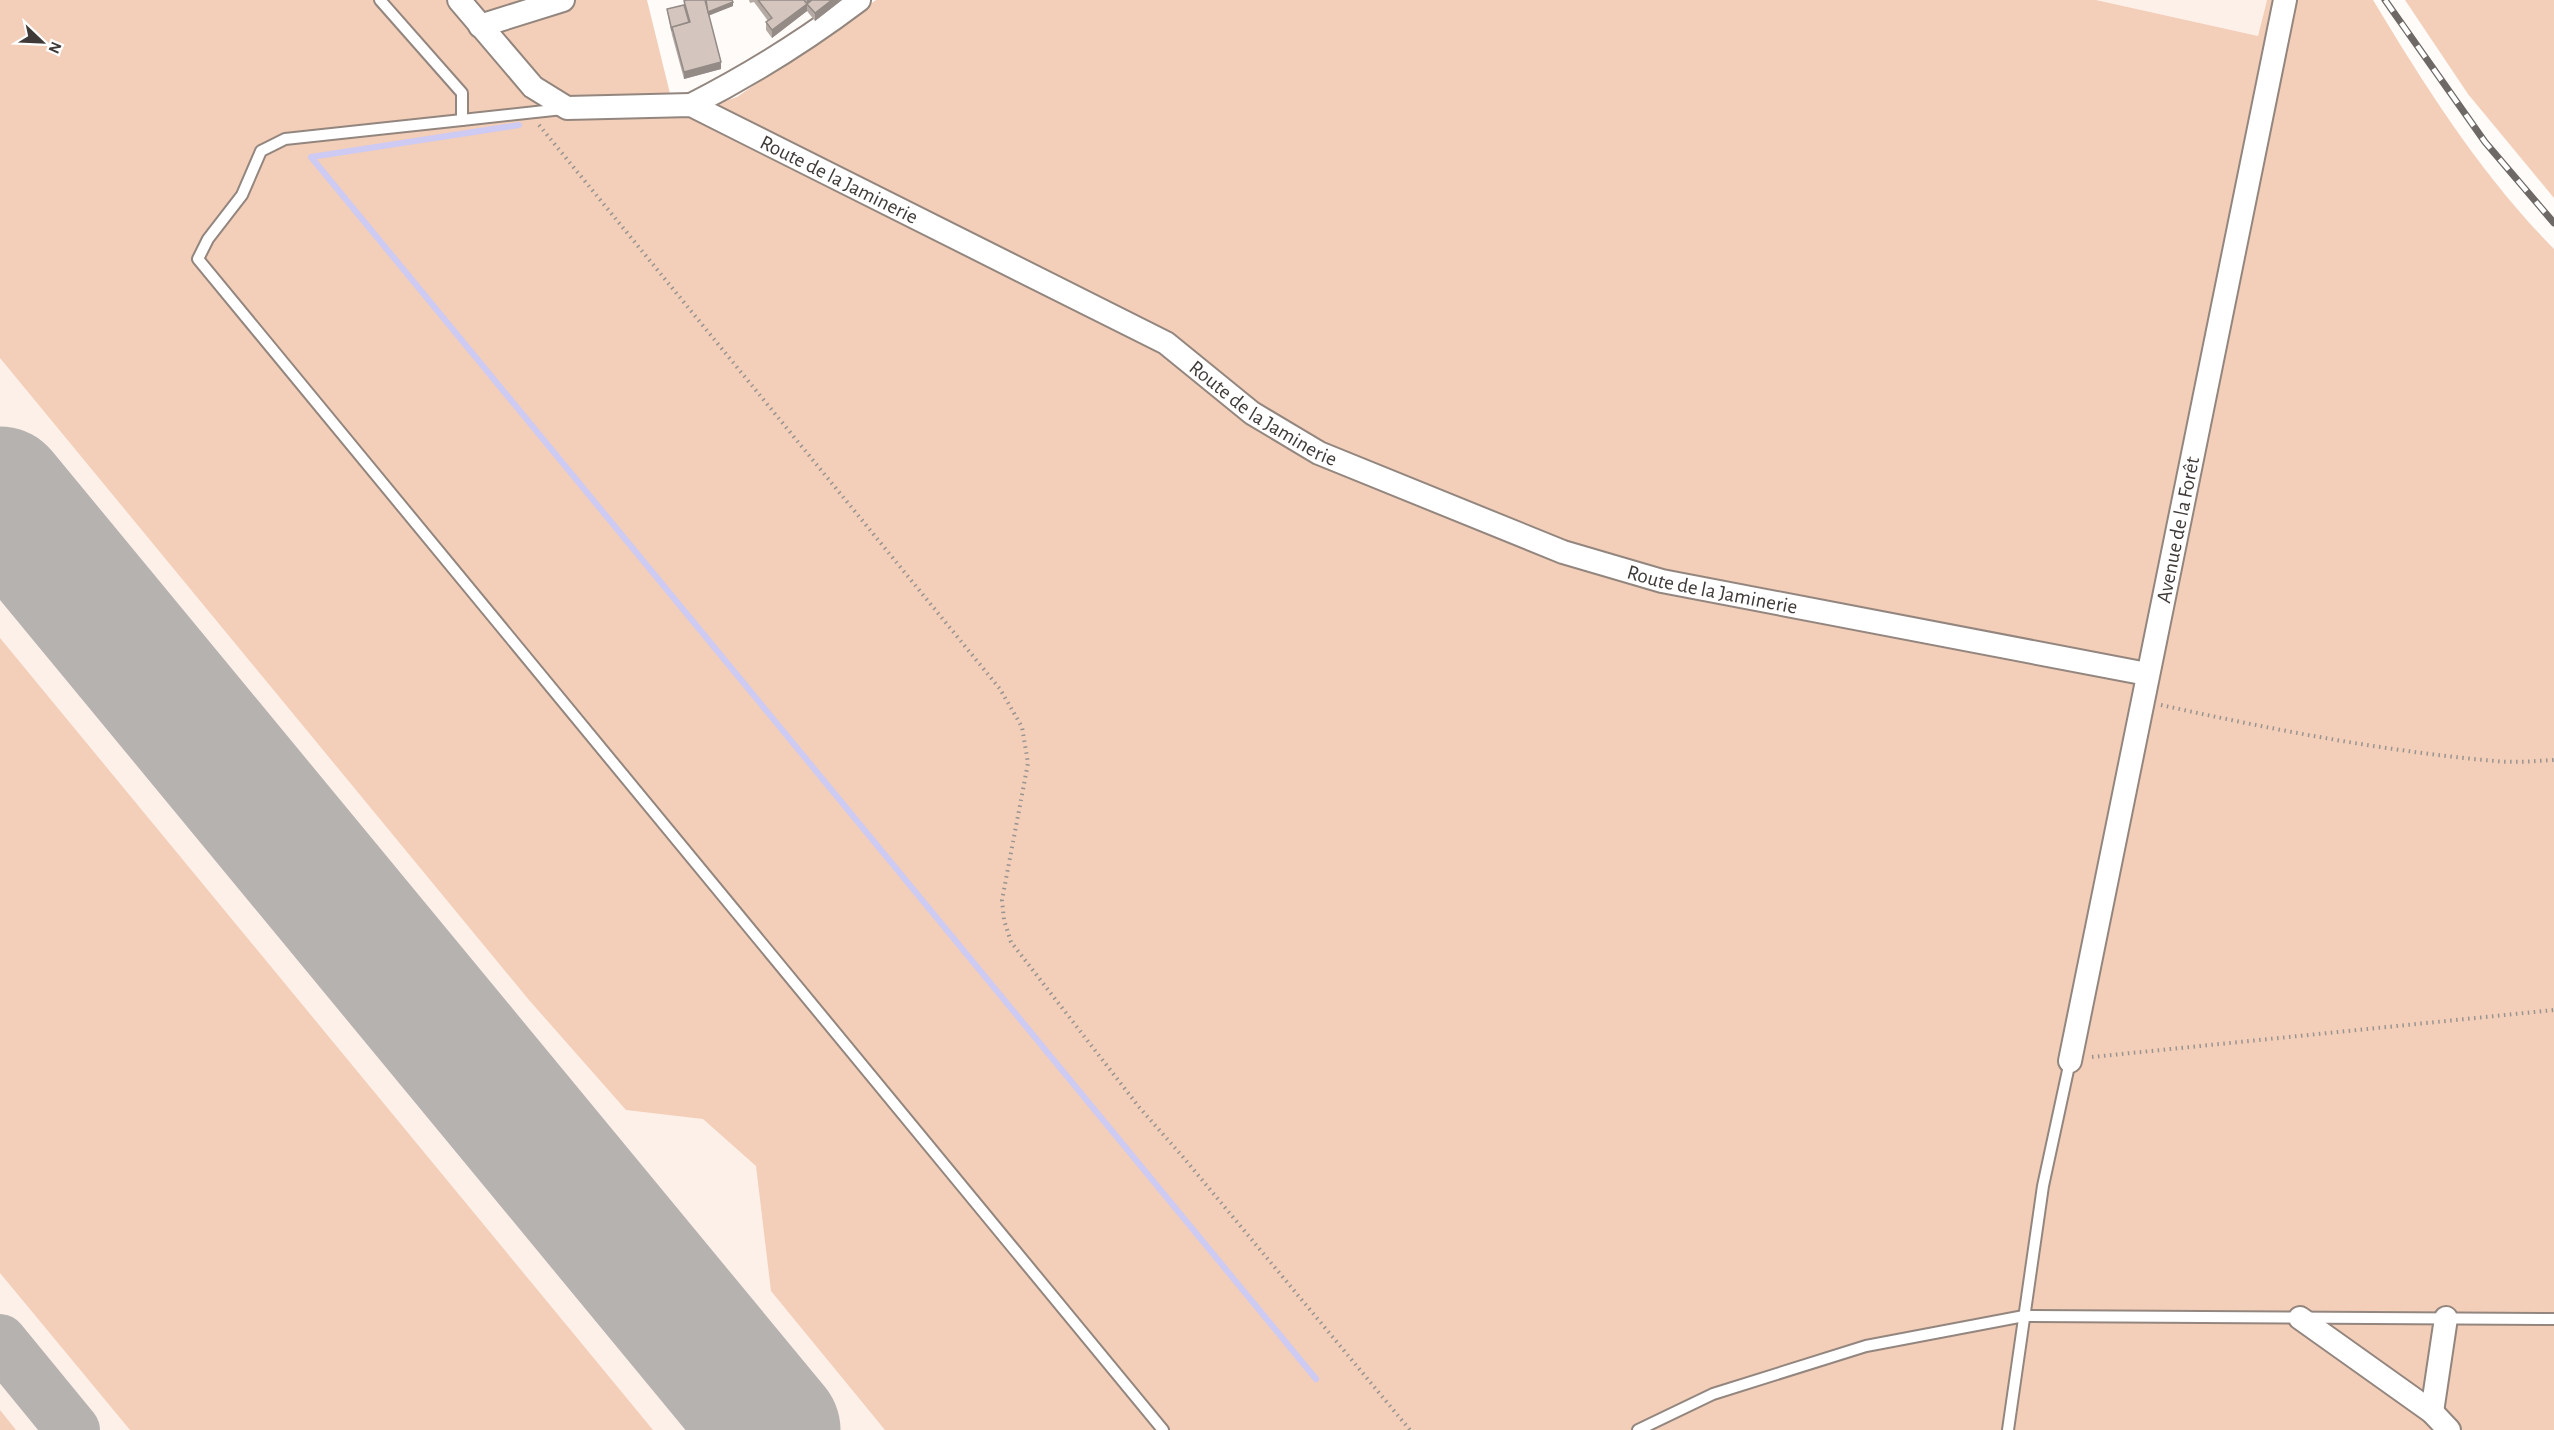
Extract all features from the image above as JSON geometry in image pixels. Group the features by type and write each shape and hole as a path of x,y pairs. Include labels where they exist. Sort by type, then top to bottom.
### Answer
{"street":[{"path":"459,0 533,87 567,108"},
{"path":"480,26 562,0"},
{"path":"691,105 738,81 823,27 859,0"},
{"name":"Avenue de la Forêt","path":"2070,1061 2285,0"},
{"name":"Route de la Jaminerie","path":"567,108 691,105 1166,343 1252,413 1302,444 1563,552 1662,581 2148,674"},
{"path":"2300,1318 2432,1412 2449,1430"},
{"path":"2432,1412 2446,1318"}],"lane":[{"path":"380,0 462,93 462,120"},
{"path":"567,108 285,139 261,151 242,195 208,239 198,259 1163,1430"},
{"path":"2008,1430 2043,1185 2070,1061"},
{"path":"1638,1430 1713,1394 1866,1346 2024,1316 2554,1319"}],"path":[{"path":"528,111 1000,689 1022,727 1028,763 1002,900 1004,920 1011,942 1139,1107 1410,1430"},
{"path":"2142,701 2239,722 2394,748 2496,761 2554,760"},
{"path":"2070,1061 2554,1010"}],"shaded area":[{"path":"0,0 1428,1430 0,1430"},
{"path":"0,0 647,0 676,118 737,97 876,0 2096,0 2258,36 2267,0 2373,0 2456,130 2503,192 2554,249 2554,1430 885,1430 771,1291 756,1166 703,1119 626,1110 529,1000 0,358"},
{"path":"2096,0 2267,0 2258,36"},
{"path":"2405,0 2554,0 2554,198 2468,94"},
{"path":"0,638 653,1430 130,1430 0,1273"},
{"path":"0,1410 16,1430 0,1430"}],"building":[{"path":"705,0 721,62 684,72 672,27 690,22 684,1"},
{"path":"706,0 732,0 733,2 708,12"},
{"path":"758,0 804,0 807,4 772,30 766,22 772,18"},
{"path":"812,0 832,0 815,13 807,4"},
{"path":"684,5 689,22 672,27 672,31 667,9"}],"waterway":[{"path":"519,125 311,157 1316,1379"}],"taxiway":[{"path":"0,1341 73,1430"}],"runway":[{"path":"0,494 773,1430"}],"railway":[{"path":"2385,0 2485,142 2554,223"}]}
